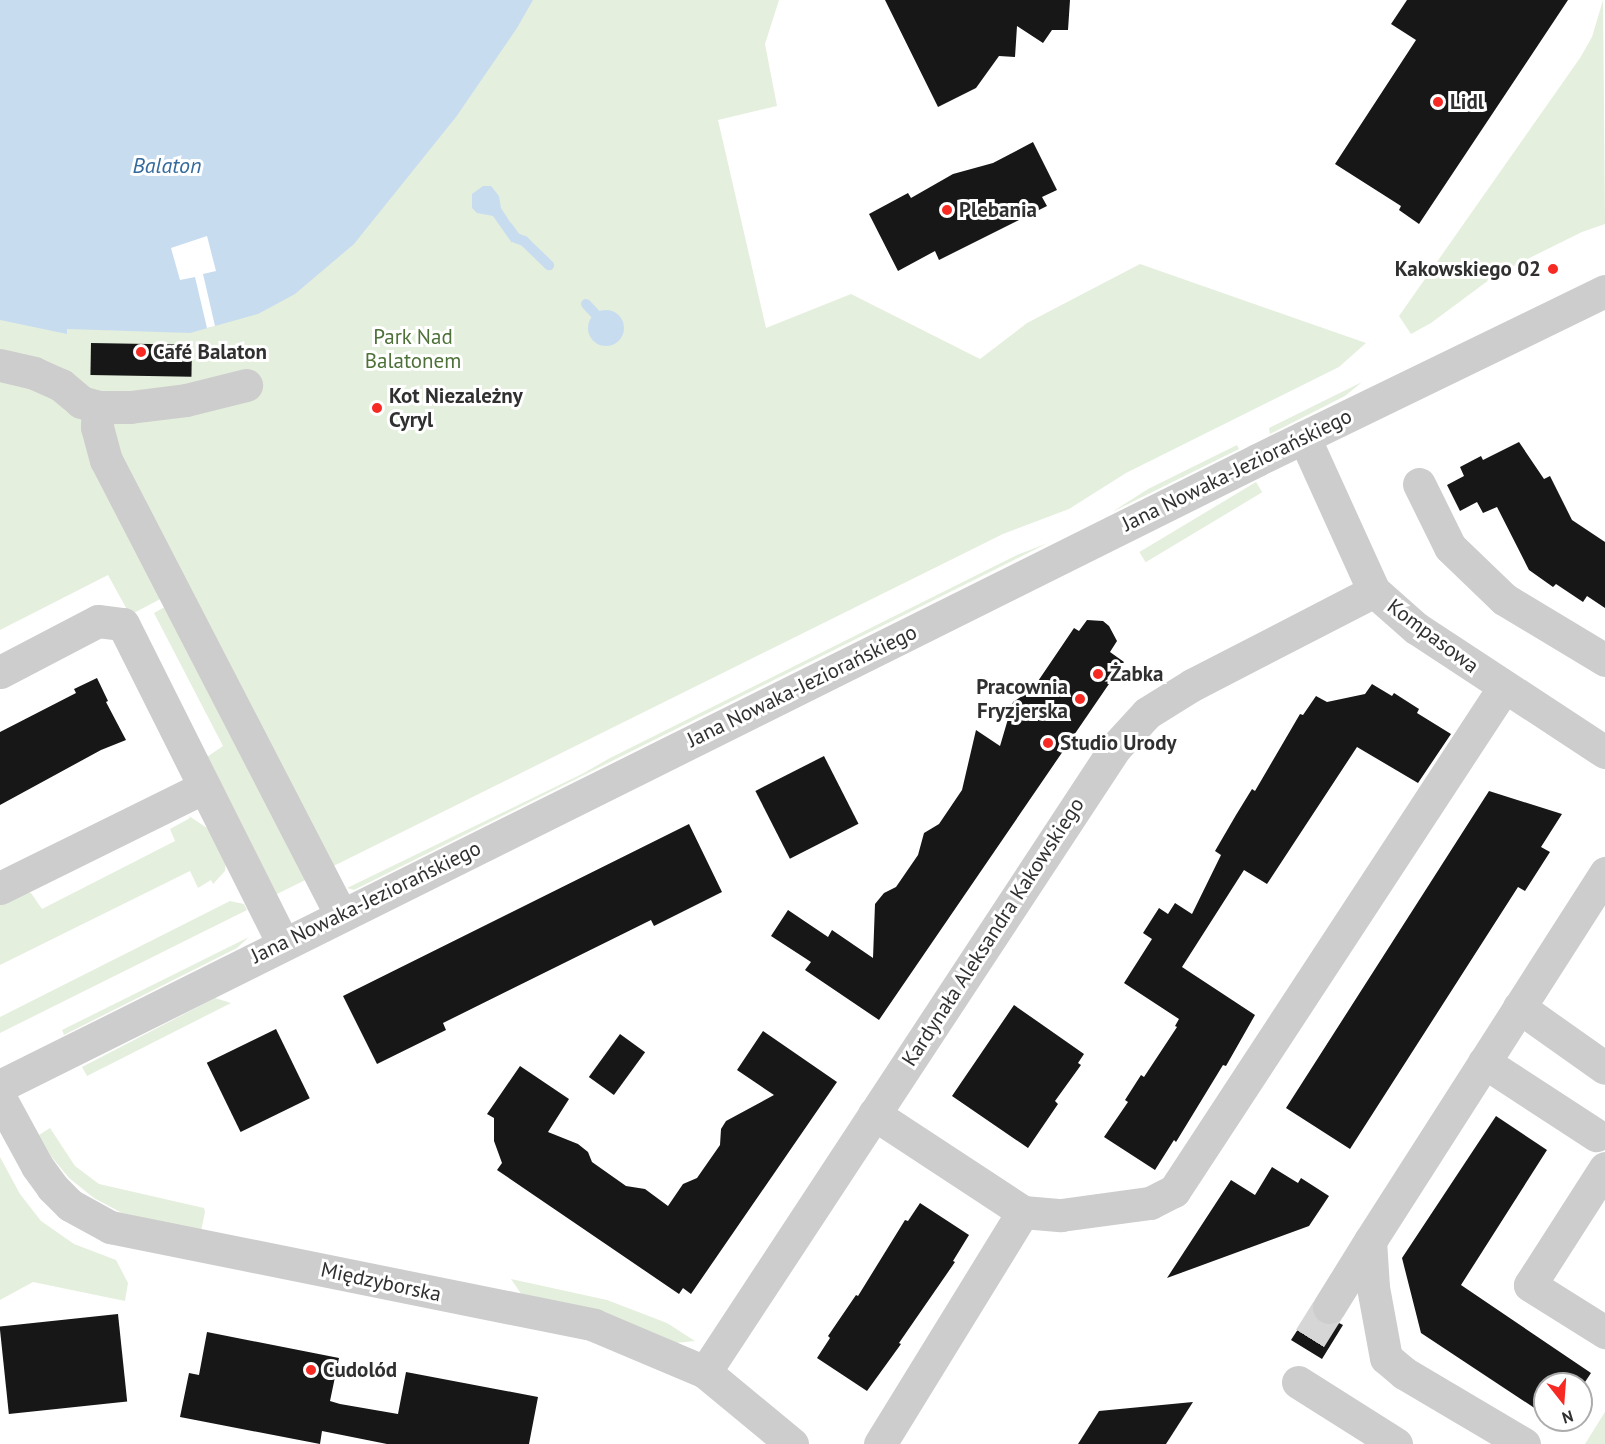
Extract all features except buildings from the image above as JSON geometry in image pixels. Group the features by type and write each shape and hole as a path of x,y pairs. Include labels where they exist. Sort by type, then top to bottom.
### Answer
{"street":[{"name":"Jana Nowaka-Jeziorańskiego","path":"0,1086 1304,437 1605,291"},
{"path":"0,365 34,373 61,385 81,402 98,407 130,407 186,400 246,385"},
{"path":"98,407 97,427 106,460 341,915"},
{"name":"Kompasowa","path":"1304,437 1374,591 1416,628 1605,752"},
{"path":"1419,484 1450,548 1504,599 1605,660"},
{"name":"Kardynała Aleksandra Kakowskiego","path":"705,1372 1115,748 1147,713 1192,685 1374,591"},
{"path":"0,672 98,621 123,624 283,944"},
{"path":"874,1114 1023,1212 1061,1215 1150,1203 1174,1191 1504,687"},
{"path":"0,888 204,787"},
{"path":"1329,1307 1605,873"},
{"path":"1519,1007 1605,1068"},
{"path":"1484,1062 1596,1135"},
{"name":"Międzyborska","path":"0,1098 37,1166 52,1187 70,1205 110,1227 594,1325 705,1372 792,1444"},
{"path":"1605,1168 1530,1285 1605,1332"},
{"path":"880,1444 1023,1212"},
{"path":"1370,1241 1373,1287 1386,1358 1404,1373 1524,1444"},
{"path":"1298,1382 1396,1444"}],"green space":[{"name":"Park Nad Balatonem","path":"0,0 779,0 765,44 777,106 718,120 766,328 851,294 980,359 1027,323 1140,264 1366,343 1339,367 1126,473 1069,509 1003,534 273,896 204,759 223,746 154,613 170,604 166,596 130,615 108,575 0,630"},
{"path":"1603,0 1605,224 1582,232 1497,274 1431,323 1411,334 1399,316 1580,58 1592,37"},
{"path":"1362,382 1345,396 1270,434 1269,428"},
{"path":"1237,445 1239,449 1112,512 1148,489"},
{"path":"1256,482 1262,492 1146,562 1139,552"},
{"path":"1048,543 354,890 347,888 582,774 1017,555"},
{"path":"189,816 207,828 226,862 225,871 213,884 211,880 198,888 190,871 0,965 0,904 24,892 31,893 42,909 175,841 170,829 190,818"},
{"path":"230,901 244,904 247,910 0,1033 0,1017"},
{"path":"249,937 237,948 64,1035 62,1030"},
{"path":"215,998 231,1003 87,1076 82,1067"},
{"path":"50,1128 75,1166 99,1184 204,1208 201,1231 122,1213 94,1198 69,1178 50,1155 39,1135"},
{"path":"0,1157 20,1194 41,1221 74,1244 116,1260 128,1283 125,1301 33,1282 0,1300"},
{"path":"511,1279 607,1300 667,1323 695,1341 675,1343 617,1319 522,1295"},
{"path":"1605,1412 1605,1444 1585,1444"}],"water":[{"name":"Balaton","path":"0,0 533,0 517,28 456,117 354,244 295,294 258,314 190,333 67,329 67,334 0,320"},
{"path":"483,186 491,186 499,196 501,208 517,233 512,243 493,216 477,213 472,208 472,194"},
{"path":"606,310 619,315 624,328 619,341 606,346 593,341 588,328 593,315"}],"pier":[{"path":"207,236 216,271 203,274 215,326 207,328 195,277 180,280 171,248"}],"waterway":[{"path":"508,227 516,238 524,241 549,265"},
{"path":"586,304 604,323"}],"tunnel":[{"path":"1310,1338 1329,1307"}],"place":[{"name":"Lidl","path":"1438,102"},
{"name":"Plebania","path":"947,210"},
{"name":"Kakowskiego 02","path":"1553,269"},
{"name":"Café Balaton","path":"141,352"},
{"name":"Kot Niezależny Cyryl","path":"377,408"},
{"name":"Żabka","path":"1098,674"},
{"name":"Pracownia Fryzjerska","path":"1080,699"},
{"name":"Studio Urody","path":"1048,743"},
{"name":"Cudolód","path":"311,1370"}]}
